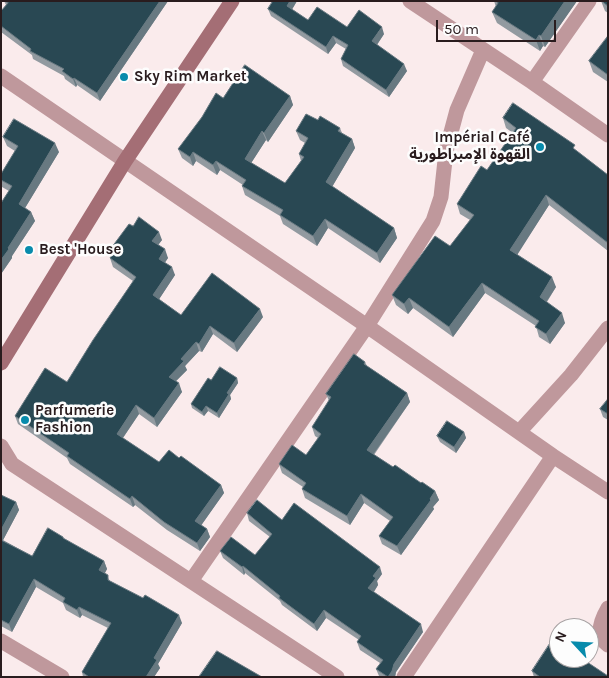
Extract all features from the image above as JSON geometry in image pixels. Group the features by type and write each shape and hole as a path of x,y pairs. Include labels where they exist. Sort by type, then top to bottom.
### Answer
{"main road":[{"path":"1,363 125,161 232,1"}],"street":[{"path":"410,1 608,135"},
{"path":"532,82 589,1"},
{"path":"191,581 367,326 433,221 441,198 446,152 457,110 483,50"},
{"path":"1,76 608,492"},
{"path":"519,432 571,375 608,328"},
{"path":"1,446 6,464 191,581 337,677"},
{"path":"404,677 553,456"},
{"path":"608,608 600,625 600,633 602,642 608,645"},
{"path":"1,642 61,677"}],"building":[{"path":"5,1 160,1 97,93 62,71 64,69 30,51 31,49 1,26 1,11 8,3"},
{"path":"273,1 290,1 287,6 308,20 317,7 347,27 359,10 382,27 372,41 404,64 386,90 341,59 348,45 333,36 326,47 268,9"},
{"path":"496,1 565,1 541,36 539,35 536,40 492,12 498,3"},
{"path":"608,36 608,75 589,61"},
{"path":"245,65 290,96 264,133 262,131 245,159 285,183 304,157 299,154 308,138 296,131 306,114 318,120 320,116 340,128 338,131 352,139 326,182 394,228 377,253 325,219 313,236 280,215 283,210 242,186 246,180 216,161 213,165 193,152 190,157 178,149 202,117 216,93 223,98"},
{"path":"513,103 575,145 573,148 608,175 608,243 546,195 510,250 552,277 540,297 562,313 546,334 535,327 539,321 482,283 449,327 409,298 404,304 392,295 435,236 450,246 474,215 457,204 481,166 487,170 516,128 503,118"},
{"path":"14,119 55,143 19,204 31,212 1,260 1,203 12,186 1,180 1,174 18,146 3,137"},
{"path":"139,217 159,232 152,241 165,249 159,259 172,267 153,295 181,315 212,273 260,309 234,343 210,326 199,344 196,342 181,359 184,361 169,377 179,383 154,418 136,405 117,434 159,462 169,450 179,458 181,456 221,485 195,521 207,529 197,543 164,522 132,496 130,499 67,456 69,453 15,416 45,368 67,382 136,277 110,258 113,253 109,251 129,224 133,226"},
{"path":"354,354 365,362 364,364 407,393 367,450 393,467 395,465 435,491 431,500 397,546 379,536 393,517 361,494 347,516 302,489 306,483 279,464 292,445 306,455 321,434 312,427 331,397 326,394"},
{"path":"220,367 237,378 217,413 206,406 202,412 191,404 208,378 211,380"},
{"path":"608,399 608,414 600,409"},
{"path":"447,421 464,432 454,447 437,436"},
{"path":"1,495 16,502 1,530"},
{"path":"257,500 282,520 294,503 380,567 373,576 376,578 368,588 421,624 394,664 388,677 376,669 383,660 357,642 361,636 324,610 314,624 279,598 280,596 243,566 220,551 231,537 255,555 272,534 247,513"},
{"path":"48,528 104,561 99,570 108,575 108,580 143,598 145,595 179,615 154,658 157,660 146,677 89,677 82,672 111,623 79,607 77,610 63,602 65,598 34,579 9,624 1,620 1,540 32,556"},
{"path":"549,645 549,668 596,668 608,677 540,677 532,671"},
{"path":"217,651 262,677 199,677"}],"place":[{"name":"Sky Rim Market","path":"124,77"},
{"name":"Impérial Café القهوة الإمبراطورية","path":"540,147"},
{"name":"Best 'House","path":"29,250"},
{"name":"Parfumerie Fashion","path":"25,420"}]}
